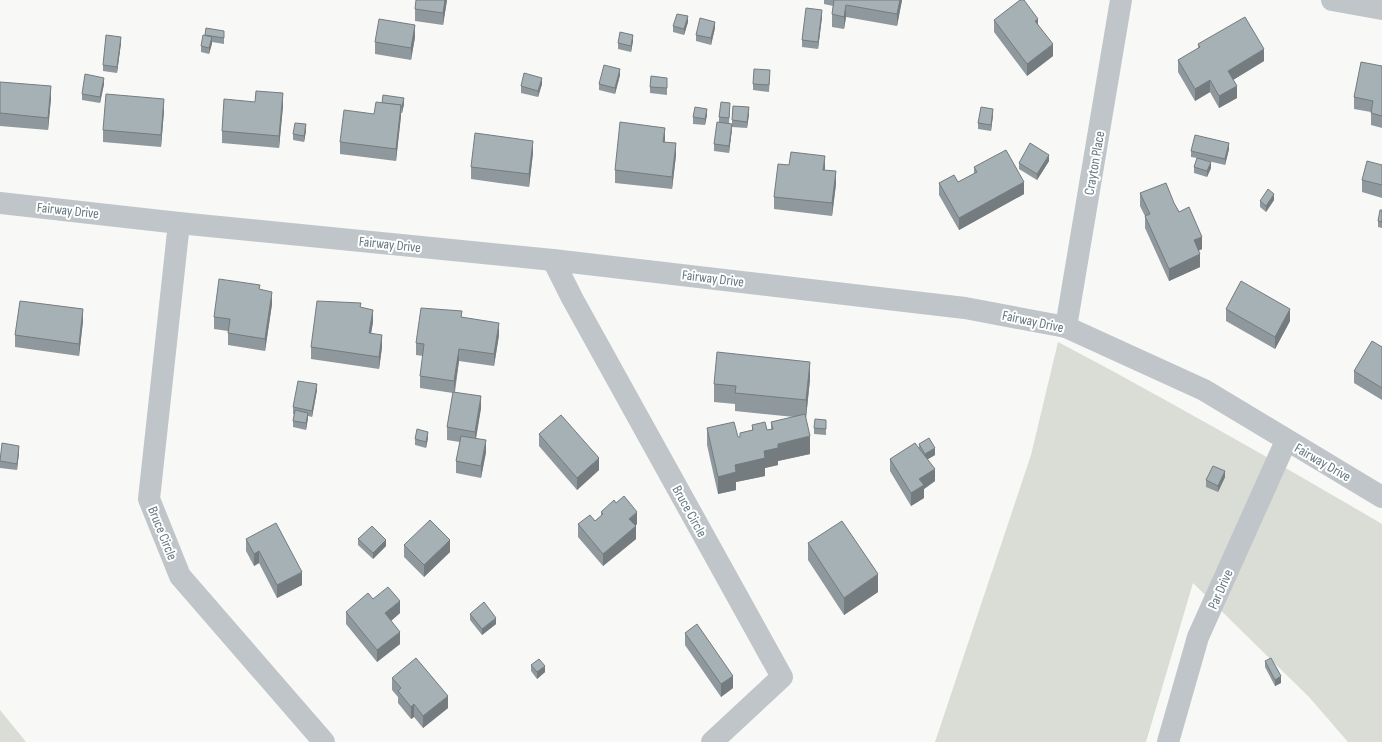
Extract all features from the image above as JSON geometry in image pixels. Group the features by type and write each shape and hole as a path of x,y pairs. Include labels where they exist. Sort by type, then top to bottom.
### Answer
{"street":[{"name":"Crayton Place","path":"1066,327 1121,0"},
{"path":"1332,0 1382,9"},
{"name":"Fairway Drive","path":"0,203 179,223 553,260 965,308 1066,327 1204,390 1382,497"},
{"name":"Bruce Circle","path":"179,223 149,499 180,576 324,742"},
{"name":"Bruce Circle","path":"553,260 572,298 782,677 712,742"},
{"name":"Par Drive","path":"1168,742 1198,637 1286,440"}],"shaded area":[{"path":"1058,342 1221,431 1382,524 1382,742 1348,742 1309,697 1193,583 1146,742 935,742 1031,455"},
{"path":"0,710 26,742 0,742"}],"building":[{"path":"416,0 445,0 443,13 415,9"},
{"path":"834,0 900,0 897,14 846,5 844,17 832,14"},
{"path":"1020,0 1024,0 1038,19 1035,21 1053,44 1027,64 994,20"},
{"path":"806,8 822,10 818,42 802,40"},
{"path":"677,14 688,16 684,29 673,26"},
{"path":"1245,17 1264,49 1228,71 1237,86 1219,96 1210,80 1195,89 1178,60 1200,47 1198,44"},
{"path":"700,18 715,22 711,38 696,35"},
{"path":"379,19 415,25 411,48 375,42"},
{"path":"206,28 224,31 224,38 205,35"},
{"path":"620,32 633,35 631,46 618,43"},
{"path":"106,35 121,37 117,67 103,65"},
{"path":"203,35 212,37 209,48 201,46"},
{"path":"1361,62 1382,66 1382,116 1371,113 1373,101 1354,97"},
{"path":"604,65 620,69 615,88 599,84"},
{"path":"754,69 770,70 769,85 753,84"},
{"path":"524,73 542,78 538,91 521,86"},
{"path":"85,74 104,78 100,97 82,94"},
{"path":"651,76 667,78 667,88 650,87"},
{"path":"0,82 51,86 48,118 0,113"},
{"path":"256,91 283,93 279,136 222,131 224,99 255,102"},
{"path":"106,94 164,99 161,135 103,130"},
{"path":"383,95 404,98 402,107 401,105 382,103"},
{"path":"376,102 401,105 396,149 340,142 344,110 374,114"},
{"path":"721,102 730,103 729,118 719,117"},
{"path":"733,106 749,107 747,122 732,120"},
{"path":"695,107 707,109 705,119 693,117"},
{"path":"981,107 993,109 991,125 978,123"},
{"path":"620,122 665,128 663,142 676,143 672,177 615,170"},
{"path":"717,122 732,124 729,146 714,144"},
{"path":"295,123 306,124 304,136 293,134"},
{"path":"475,133 533,141 529,174 471,167"},
{"path":"1195,135 1229,143 1225,159 1191,151"},
{"path":"1030,143 1049,155 1037,174 1019,163"},
{"path":"1006,150 1024,182 959,218 939,183 954,175 958,182 977,172 974,167"},
{"path":"791,152 825,156 823,170 836,171 832,203 774,197 778,164 789,165"},
{"path":"1197,158 1211,162 1207,171 1194,167"},
{"path":"1367,161 1382,165 1382,185 1362,180"},
{"path":"1166,183 1179,212 1189,207 1202,237 1194,240 1200,254 1169,269 1145,216 1150,214 1140,193"},
{"path":"1268,189 1274,194 1266,206 1260,201"},
{"path":"1380,210 1382,210 1382,222 1378,221"},
{"path":"219,279 260,285 259,289 272,292 265,339 228,333 230,319 214,317"},
{"path":"1241,281 1290,309 1275,337 1226,309"},
{"path":"20,301 83,309 79,344 15,335"},
{"path":"317,301 361,303 360,307 373,310 369,333 382,335 379,357 311,347"},
{"path":"421,308 462,311 461,317 499,323 494,354 459,349 454,381 420,376 424,344 416,343"},
{"path":"1372,341 1382,347 1382,388 1354,371"},
{"path":"717,352 810,362 806,400 735,393 736,386 714,384"},
{"path":"298,381 317,384 312,411 293,407"},
{"path":"453,392 481,396 475,432 447,427"},
{"path":"295,410 308,413 306,423 293,421"},
{"path":"805,414 810,436 778,444 778,448 764,451 765,458 735,465 736,472 718,477 707,428 734,422 738,437 740,437 740,433 753,430 752,425 765,422 767,430 773,429 771,422"},
{"path":"561,415 599,458 577,478 539,434"},
{"path":"815,419 826,420 826,429 814,428"},
{"path":"417,429 428,432 426,442 415,439"},
{"path":"461,436 486,440 481,466 456,461"},
{"path":"929,438 935,448 925,454 919,444"},
{"path":"2,443 19,446 17,464 0,461"},
{"path":"915,443 935,469 919,479 924,485 911,493 890,459"},
{"path":"1213,466 1225,471 1218,486 1206,480"},
{"path":"624,496 637,512 629,519 636,526 603,554 578,524 590,515 595,521 603,514 601,512 614,500 616,503"},
{"path":"430,520 450,540 424,565 404,545"},
{"path":"842,521 878,574 844,598 808,543"},
{"path":"276,523 302,572 277,585 259,551 254,554 246,539"},
{"path":"372,526 386,540 373,553 358,539"},
{"path":"388,587 400,601 385,613 400,632 377,650 346,612 368,593 373,599"},
{"path":"484,602 496,618 482,629 470,614"},
{"path":"697,624 733,676 721,684 685,633"},
{"path":"416,658 448,696 423,716 414,704 411,707 398,691 401,688 392,678"},
{"path":"1271,658 1281,676 1275,680 1265,661"},
{"path":"539,659 545,666 537,672 531,665"}]}
